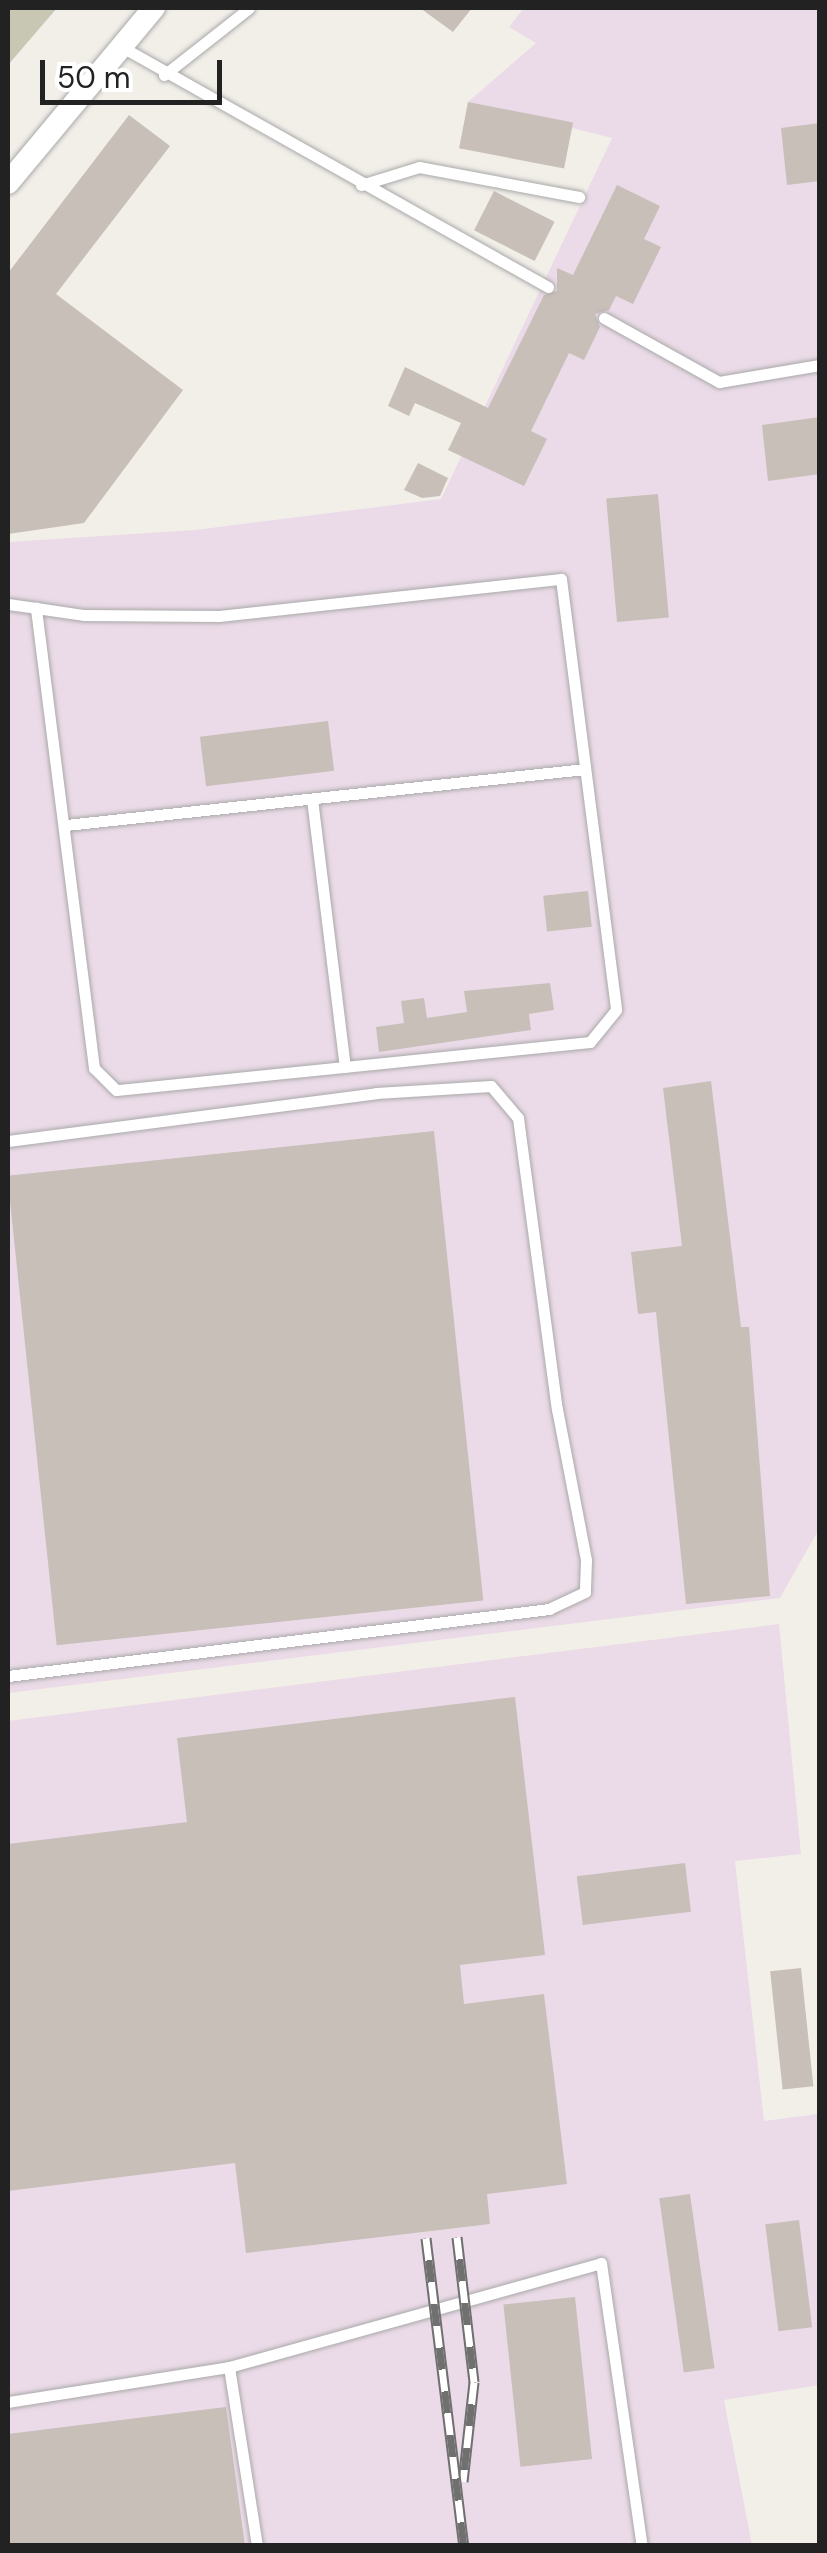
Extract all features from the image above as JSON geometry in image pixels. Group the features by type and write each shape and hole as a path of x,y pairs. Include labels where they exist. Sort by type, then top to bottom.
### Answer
{"street":[{"path":"8,183 154,8"}],"lane":[{"path":"164,76 250,8"},
{"path":"122,46 164,76 548,287"},
{"path":"362,185 419,166 579,197"},
{"path":"604,318 720,382 820,365"},
{"path":"8,604 36,608 84,615 219,616 561,579 616,1010 590,1042 116,1090 94,1068 36,608"},
{"path":"66,825 585,769"},
{"path":"312,799 345,1067"},
{"path":"8,1141 376,1093 492,1086 518,1118 558,1409 586,1560 585,1592 549,1610 8,1676"},
{"path":"8,2402 230,2367 601,2263 642,2546"},
{"path":"230,2367 257,2546"}],"shaded area":[{"path":"8,8 57,8 8,65"},
{"path":"524,8 819,8 819,1529 780,1598 8,1693 8,542 195,530 441,499 612,138 468,102 536,43 509,27"},
{"path":"779,1624 801,1854 735,1861 764,2121 818,2114 820,2385 724,2400 752,2545 8,2545 8,1721"}],"building":[{"path":"420,8 472,8 453,32"},
{"path":"468,102 573,122 564,169 459,148"},
{"path":"129,115 170,146 56,294 183,390 84,523 8,534 8,273"},
{"path":"820,123 820,181 787,185 781,128"},
{"path":"617,185 660,206 644,239 661,247 633,304 616,296 609,310 595,314 600,327 584,360 569,353 531,431 547,439 524,486 448,450 461,423 415,403 409,416 388,406 405,367 488,408 544,295 557,291 557,268 573,275"},
{"path":"494,191 555,222 535,261 474,230"},
{"path":"820,417 820,474 768,481 762,425"},
{"path":"418,463 448,478 440,496 422,498 404,490"},
{"path":"658,494 669,618 617,622 606,499"},
{"path":"328,721 334,771 206,786 200,737"},
{"path":"588,891 592,927 547,932 543,896"},
{"path":"550,983 554,1010 529,1014 531,1030 379,1052 376,1027 404,1023 401,1001 424,998 427,1018 467,1012 464,991"},
{"path":"711,1081 741,1327 749,1327 770,1596 686,1604 656,1312 638,1314 631,1252 682,1246 663,1088"},
{"path":"434,1131 483,1600 57,1645 8,1176"},
{"path":"515,1697 545,1955 460,1965 464,2004 544,1994 567,2184 487,2194 490,2224 246,2253 235,2163 8,2191 8,1844 187,1822 177,1738"},
{"path":"685,1863 691,1912 583,1925 577,1876"},
{"path":"801,1968 813,2086 783,2090 770,1971"},
{"path":"690,2194 714,2368 684,2373 659,2198"},
{"path":"799,2220 812,2327 778,2331 765,2224"},
{"path":"575,2297 592,2459 520,2467 503,2305"},
{"path":"226,2407 245,2546 8,2546 8,2434"}],"railway":[{"path":"457,2237 474,2382 463,2481"},
{"path":"426,2238 464,2546"}]}
